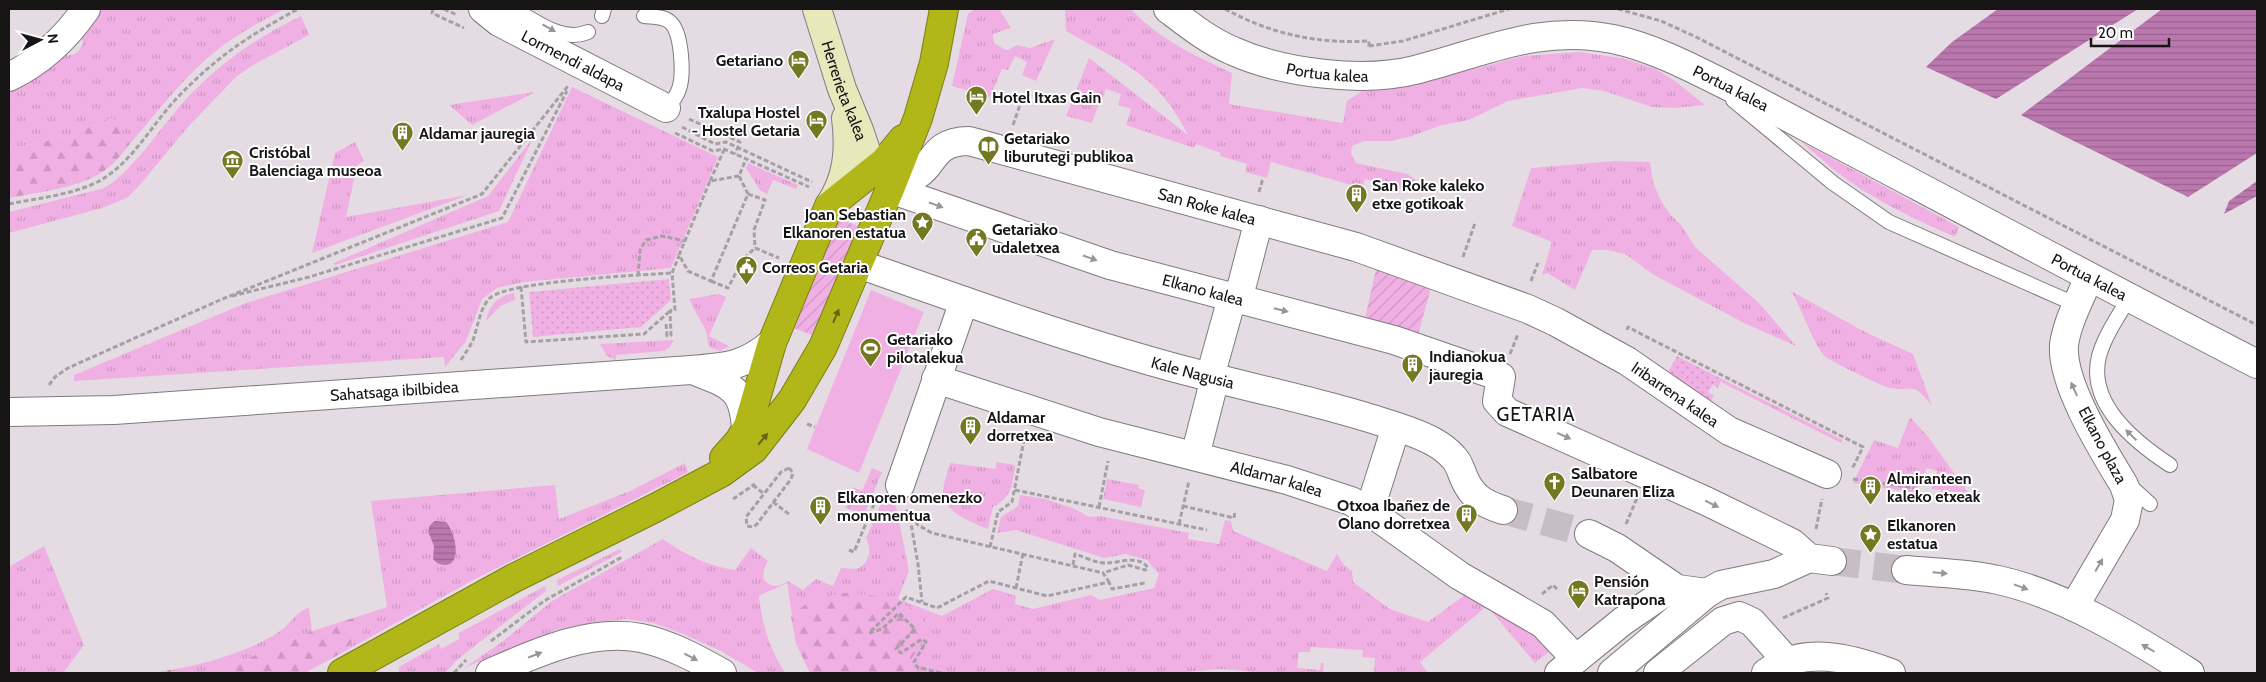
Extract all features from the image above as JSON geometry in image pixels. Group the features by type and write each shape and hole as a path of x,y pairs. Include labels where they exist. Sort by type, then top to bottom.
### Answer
{"highway":[{"path":"342,673 514,578 695,487 728,469 754,449 783,413 816,360 859,264 886,186 891,155 918,118 934,63 944,9"},
{"path":"695,487 732,449 746,430 772,343 829,206 886,186"},
{"path":"762,376 793,371 816,360"}],"street":[{"path":"9,77 49,51 72,28 86,9"},
{"name":"Lormendi aldapa","path":"483,9 499,22 668,120"},
{"name":"Herrerieta kalea","path":"817,9 842,89 886,186"},
{"name":"Portua kalea","path":"1168,9 1198,31 1235,52 1284,66 1332,74 1374,76 1396,74 1504,43 1566,35 1598,37 1632,43 1657,52 1759,101 2089,277 2257,364"},
{"path":"829,206 844,178 848,152 842,89"},
{"name":"San Roke kalea","path":"886,186 915,177 925,170 936,153 944,146 969,141 1356,247 1528,309"},
{"name":"Elkano kalea","path":"886,186 1099,261 1235,299 1394,340 1499,386"},
{"path":"1195,456 1213,377 1259,220"},
{"name":"Kale Nagusia","path":"859,264 964,301 1144,359 1396,427 1429,439 1446,450 1457,462 1475,496 1485,504 1503,510"},
{"name":"Elkano plaza","path":"2074,607 2122,526 2127,513 2128,493 2091,428 2066,371 2064,345 2071,319 2089,277"},
{"path":"888,491 936,379 964,301"},
{"name":"Iribarrena kalea","path":"1528,309 1628,361 1729,431 1827,474"},
{"name":"Sahatsaga ibilbidea","path":"22,412 92,412 691,370 743,363 756,356 772,343"},
{"path":"691,370 738,379 762,376"},
{"path":"691,370 718,380 734,390 743,406 746,430"},
{"name":"Aldamar kalea","path":"936,379 1114,436 1320,490 1351,501 1460,576 1543,624 1567,666"},
{"path":"1499,386 1500,406 1507,412 1706,501 1792,543 1821,560 1774,574 1721,585 1707,593 1612,673"},
{"path":"1369,512 1396,427"},
{"path":"1589,534 1617,548 1677,589"},
{"path":"1906,570 1996,579 2026,588 2074,607 2190,673"},
{"path":"1567,666 1652,600 1664,593 1677,589 1707,593"},
{"path":"1658,673 1723,621 1739,616 1752,622 1776,667 1805,657 1834,658 1860,663 1891,673"},
{"path":"482,664 570,643 617,636 641,638 669,646 722,673"}],"lane":[{"path":"514,9 560,34 574,35 588,32"},
{"path":"644,16 666,20 674,26 677,33 681,82 668,120"},
{"path":"1700,72 1832,183 1882,218 1959,254 2077,305"},
{"path":"2129,298 2102,346 2099,358 2098,381 2108,406 2120,424 2138,442 2170,465"},
{"path":"2117,472 2150,504"}],"path":[{"path":"9,204 82,188 107,176 130,155 174,101 212,63 237,44 298,9"},
{"path":"433,9 432,13 442,18"},
{"path":"1225,9 1255,24 1290,36 1338,42 1369,41 1370,56"},
{"path":"1369,46 1403,41 1509,9"},
{"path":"1618,9 1661,21 1696,37 2257,325"},
{"path":"22,412 68,368 220,300 482,194 571,83 502,218 309,277 220,300"},
{"path":"668,120 740,142 735,154"},
{"path":"668,120 713,151 724,149 810,187"},
{"path":"716,144 726,142 812,181"},
{"path":"521,287 526,342 644,334 670,311 675,310 672,273 724,149"},
{"path":"746,159 739,176 748,194 765,200 754,230 755,248"},
{"path":"710,181 739,176"},
{"path":"711,281 748,194"},
{"path":"1453,283 1475,223"},
{"path":"638,276 639,256 646,240 662,236 685,241"},
{"path":"755,248 780,258"},
{"path":"679,255 688,271 728,288 743,259 755,248"},
{"path":"454,388 454,370 471,344 488,300 496,293 521,287 672,273"},
{"path":"1499,386 1528,309"},
{"path":"666,324 667,336 672,335 670,311"},
{"path":"1628,328 1863,447"},
{"path":"990,547 998,512 1012,502 1030,410"},
{"path":"809,425 815,427"},
{"path":"1099,507 1114,436"},
{"path":"786,468 792,470 792,478 757,524 753,527 747,526 746,517 764,494 786,468"},
{"path":"1827,474 1914,488"},
{"path":"754,485 764,494"},
{"path":"1015,490 1207,530"},
{"path":"849,550 854,552 888,491 918,525 932,533 1103,573 1128,565 1145,570 1148,568 1145,564 1128,559 1106,564 1076,554 1073,565"},
{"path":"773,502 790,515"},
{"path":"1179,524 1184,504 1234,518 1235,511"},
{"path":"909,515 918,564 922,602"},
{"path":"1818,518 1816,530 1822,532"},
{"path":"1016,588 1023,553"},
{"path":"488,644 544,601 625,555"},
{"path":"1103,573 1112,589 1145,583"},
{"path":"941,673 917,666 914,662 926,642 922,639 900,653 896,649 915,629 898,613 882,629 869,633 906,596 937,608 989,581 1047,596 1109,582"},
{"path":"1553,585 1558,590"},
{"path":"1782,618 1828,598 1826,593"},
{"path":"454,673 458,667 482,664"}],"green space":[{"path":"97,9 284,9 239,35 211,55 175,91 130,144 112,118 70,135 9,150 9,88 64,55 71,55 78,51 83,42 79,32"},
{"path":"975,9 999,9 1011,28 993,34 994,43 1004,49 1008,50 1017,45 1030,48 1055,39 1036,81 1022,75 1027,62 1015,56 1008,70 1002,69 990,97 952,86 968,14"},
{"path":"1065,9 1131,9 1166,38 1191,53 1232,73 1229,104 1343,123 1347,101 1362,91 1406,86 1524,56 1579,52 1622,58 1656,69 1675,81 1705,105 1675,108 1652,107 1604,91 1582,88 1508,101 1469,120 1442,125 1412,136 1391,141 1364,141 1352,146 1351,154 1356,163 1407,174 1415,179 1417,190 1392,187 1365,179 1362,188 1271,162 1267,178 1245,172 1247,164 1220,156 1221,153 1196,144 1194,148 1126,125 1131,109 1118,105 1121,94 1106,89 1092,123 1066,116 1089,58 1188,135 1164,97 1151,83 1121,62 1066,31"},
{"path":"301,16 309,35 253,65 236,77 187,128 127,198 102,208 9,233 9,212 101,189 111,183 134,162 178,108 213,73 254,42"},
{"path":"572,87 718,157 671,268 524,282 497,288 482,299 466,341 445,367 444,357 74,381 74,375 246,303 508,222"},
{"path":"535,92 472,125 449,105"},
{"path":"113,117 130,144 108,168 90,179 79,183 9,198 9,150 70,135"},
{"path":"533,138 499,211 335,265 334,263 488,196"},
{"path":"1800,141 1959,227 1955,237 1902,212 1864,191"},
{"path":"355,142 364,161 357,165 346,217 468,195 312,253 335,153"},
{"path":"1615,161 1650,162 1653,182 1661,201 1682,226 1695,247 1759,303 1796,346 1744,323 1654,275 1625,254 1607,250 1592,250 1575,290 1547,273 1542,275 1552,242 1512,226 1531,168"},
{"path":"748,163 798,185 796,189 773,180 767,194 760,190 746,168"},
{"path":"838,218 860,227 814,336 789,326"},
{"path":"1378,260 1433,280 1417,339 1364,323"},
{"path":"669,279 671,300 641,327 533,337 529,292"},
{"name":"Getariako pilotalekua","path":"871,290 924,312 859,473 807,449"},
{"path":"1791,291 1865,332 1913,354 1932,406 1917,390 1886,387 1827,358 1813,337"},
{"path":"514,293 515,300 500,306 486,321 489,310 495,302 503,296"},
{"path":"719,294 726,297 709,336 729,346 720,351 709,347 706,331 689,299"},
{"path":"674,340 670,347 664,351 616,355 616,360 607,356 600,344"},
{"path":"1677,356 1722,379 1718,388 1713,385 1708,392 1714,396 1706,408 1664,379"},
{"path":"1722,379 1843,440 1841,443 1721,382"},
{"path":"1910,417 1929,438 1974,501 1942,502 1941,490 1931,489 1937,471 1927,468 1914,493 1853,483 1874,440 1898,448"},
{"path":"996,462 1015,465 1010,490 1000,503 993,507 988,529 952,510 944,498 943,490 950,463 996,469"},
{"path":"685,463 688,472 679,477 473,580 347,650 369,613 387,607 371,501 555,485 559,519 630,491"},
{"path":"872,468 882,472 864,515 846,508 853,487 862,491"},
{"path":"1107,479 1139,485 1138,488 1145,490 1141,507 1103,499"},
{"path":"887,491 894,496 909,571 898,599 942,616 993,589 1016,596 1015,604 1033,609 1091,595 1100,600 1154,588 1159,574 1147,560 1126,554 1104,558 1016,530 997,533 1001,517 1018,506 1020,495 1046,499 1075,509 1089,517 1100,516 1189,533 1188,539 1219,544 1225,520 1231,521 1233,531 1327,571 1337,554 1344,565 1352,571 1353,582 1390,609 1428,622 1473,589 1555,647 1535,663 1487,606 1420,662 1428,673 1374,673 1375,658 1362,657 1363,650 1311,647 1310,652 1299,652 1297,668 1320,670 1321,663 1324,663 1323,673 1270,673 1220,669 1172,673 810,673 796,643 787,582 759,596 762,617 768,636 775,655 785,673 758,673 721,651 683,634 653,623 626,619 559,629 464,668 502,642 552,601 663,539 697,559 715,566 735,570 751,548 768,561 764,569 763,578 768,584 774,586 788,581 803,590 816,579 833,586 841,568 857,569 867,560 869,547 866,538"},
{"path":"44,546 84,645 63,673 9,673 9,567"},
{"path":"620,549 622,552 558,586 557,580"},
{"path":"545,586 546,591 458,659 445,673 399,673 399,667 439,644 441,649 459,639 459,633"},
{"path":"844,593 893,600 906,605 924,620 926,630 923,640 902,673 810,673 796,643 791,617 809,603"},
{"path":"309,608 312,631 213,673 150,673 183,668 233,654 279,632 300,612"},
{"path":"369,613 347,650 305,673 213,673 312,631"}],"shaded area":[{"path":"1998,9 2138,9 1996,99 1926,67 1952,42"},
{"path":"2162,9 2257,9 2257,153 2188,197 2021,115"},
{"path":"2257,181 2257,196 2224,214 2229,201"},
{"path":"435,521 446,522 455,543 455,558 446,565 437,563 433,559 434,546 428,531 430,525"}],"tunnel":[{"path":"1503,510 1589,534"},
{"path":"1832,561 1906,570"}],"place":[{"name":"Getariano","path":"799,79"},
{"name":"Hotel Itxas Gain","path":"976,116"},
{"name":"Txalupa Hostel - Hostel Getaria","path":"816,140"},
{"name":"Aldamar jauregia","path":"403,152"},
{"name":"Getariako liburutegi publikoa","path":"988,166"},
{"name":"Cristóbal Balenciaga museoa","path":"233,180"},
{"name":"San Roke kaleko etxe gotikoak","path":"1356,213"},
{"name":"Joan Sebastian Elkanoren estatua","path":"922,242"},
{"name":"Getariako udaletxea","path":"976,257"},
{"name":"Correos Getaria","path":"746,286"},
{"name":"Getariako pilotalekua","path":"871,367"},
{"name":"Indianokua jauregia","path":"1413,384"},
{"name":"Aldamar dorretxea","path":"971,445"},
{"name":"Salbatore Deunaren Eliza","path":"1555,501"},
{"name":"Almiranteen kaleko etxeak","path":"1871,506"},
{"name":"Elkanoren omenezko monumentua","path":"821,525"},
{"name":"Otxoa Ibañez de Olano dorretxea","path":"1466,533"},
{"name":"Elkanoren estatua","path":"1871,553"},
{"name":"Pensión Katrapona","path":"1578,609"}],"district":[{"name":"GETARIA","path":"1536,414"}]}
